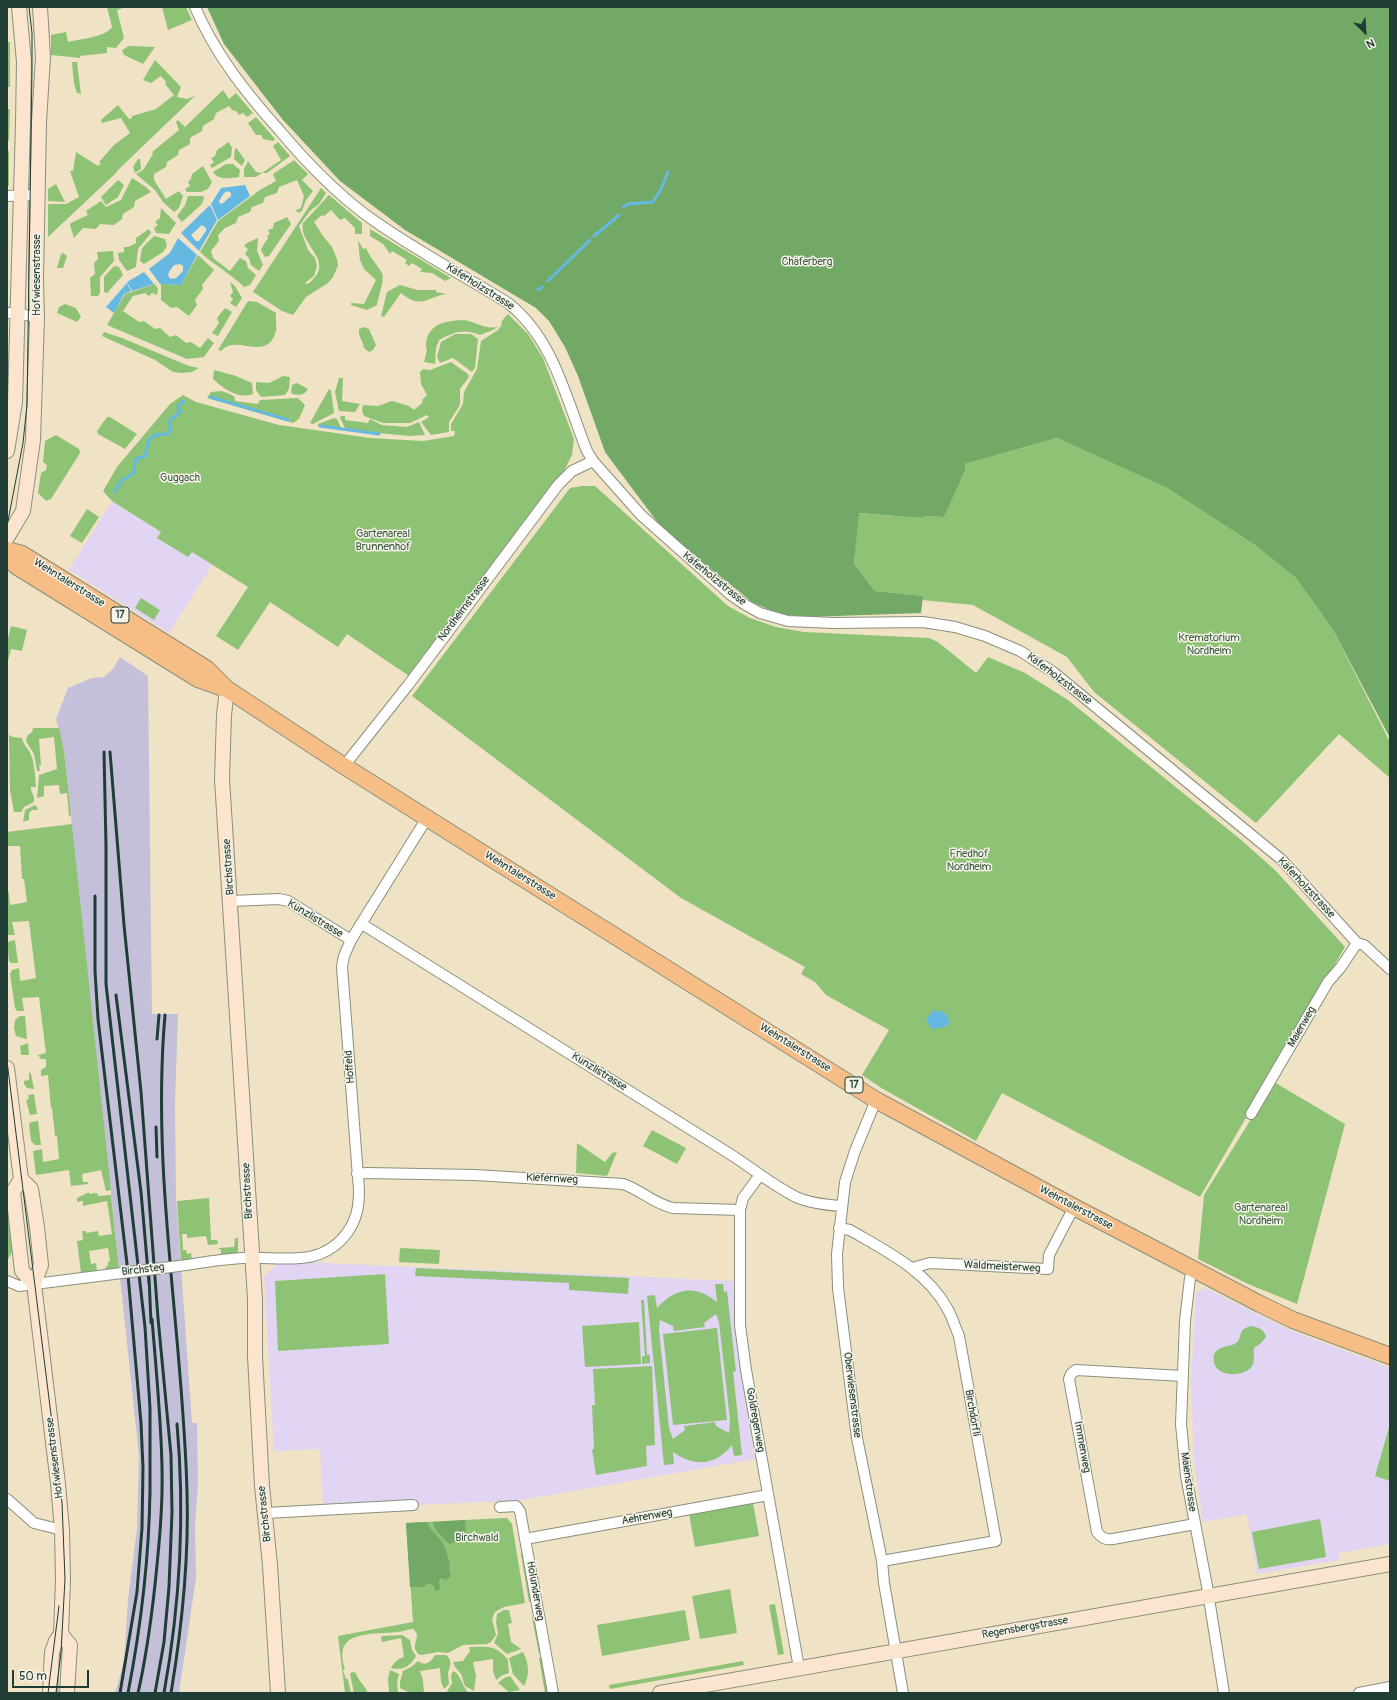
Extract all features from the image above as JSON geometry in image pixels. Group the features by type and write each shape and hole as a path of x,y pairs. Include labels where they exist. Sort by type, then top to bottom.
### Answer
{"main road":[{"name":"Wehntalerstrasse","path":"7,550 22,554 207,669 227,689 344,766 876,1100 1074,1207 1293,1320 1390,1356"},
{"name":"Wehntalerstrasse","path":"7,556 16,566 198,679 227,689"}],"street":[{"name":"Hofwiesenstrasse","path":"7,451 15,402 12,313 14,196 24,62 19,7"},
{"name":"Hofwiesenstrasse","path":"7,538 23,511 33,440 37,318 36,280 39,122 43,57 40,7"},
{"name":"Käferholzstrasse","path":"195,7 210,39 233,75 252,99 317,172 359,210 394,235 502,299 518,311 539,337 559,369 582,439 593,461 631,505 661,535 731,595 760,613 788,621 834,623 923,622 955,627 994,640 1036,660 1085,698 1282,860 1358,943 1364,945 1390,969"},
{"path":"14,196 38,195"},
{"path":"12,313 37,318"},
{"name":"Nordheimstrasse","path":"344,766 412,680 558,485 568,475 593,461"},
{"name":"Birchstrasse","path":"227,689 224,715 222,779 231,901 255,1300 255,1356 262,1486 266,1513 278,1693"},
{"name":"Hoffeld","path":"252,1259 311,1257 323,1254 334,1247 352,1226 357,1214 359,1203 342,967 344,956 351,940 427,818"},
{"name":"Künzlistrasse","path":"231,901 279,899 288,901 351,940"},
{"name":"Künzlistrasse","path":"362,924 730,1154 797,1198 823,1204 842,1206"},
{"name":"Maienweg","path":"1251,1114 1328,982 1358,943"},
{"name":"Hofwiesenstrasse","path":"7,1068 21,1179 31,1189 41,1265 34,1284 58,1484 62,1530 62,1634 70,1645 67,1693"},
{"name":"Oberwiesenstrasse","path":"876,1100 855,1152 845,1182 837,1254 838,1288 857,1438 882,1561 884,1583 903,1693"},
{"name":"Kiefernweg","path":"357,1174 475,1176 623,1184 638,1190 663,1206 673,1208 740,1210"},
{"name":"Goldregenweg","path":"760,1175 743,1198 740,1210 740,1325 746,1370 798,1668"},
{"path":"21,1179 13,1192 22,1271 34,1284"},
{"name":"Waldmeisterweg","path":"912,1268 930,1263 1048,1269 1049,1255 1074,1207"},
{"name":"Birchdörfli","path":"840,1228 850,1230 912,1268 928,1281 947,1307 959,1336 996,1541 882,1561"},
{"name":"Birchsteg","path":"7,1281 19,1286 243,1258 252,1259"},
{"name":"Maienstrasse","path":"1194,1270 1190,1278 1185,1321 1181,1424 1186,1476 1224,1693"},
{"name":"Immenweg","path":"1183,1376 1076,1370 1071,1374 1069,1379 1097,1532 1101,1537 1106,1540 1195,1524"},
{"name":"Aehrenweg","path":"525,1539 768,1495"},
{"path":"7,1499 34,1523 62,1530"},
{"path":"266,1513 413,1505"},
{"name":"Holunderweg","path":"500,1507 516,1506 520,1511 553,1693"},
{"name":"Regensbergstrasse","path":"660,1693 1390,1564"},
{"name":"Hofwiesenstrasse","path":"50,1693 52,1652 56,1641 62,1634"},
{"path":"1359,1693 1390,1687"}],"shaded area":[{"path":"112,501 212,565 169,633 69,570"},
{"path":"120,657 148,676 152,1014 178,1014 175,1102 176,1196 192,1423 197,1423 198,1485 195,1526 196,1578 179,1693 115,1693 124,1662 128,1599 137,1529 139,1456 64,751 56,719 68,688 92,678 104,677 113,669"},
{"path":"302,1262 734,1281 734,1316 740,1367 755,1459 522,1500 418,1505 417,1500 323,1506 320,1449 274,1451 264,1277 277,1264"},
{"path":"1205,1288 1292,1331 1390,1368 1390,1544 1339,1553 1339,1560 1257,1574 1247,1514 1203,1522 1194,1461 1191,1381 1196,1293"}],"green space":[{"path":"107,7 126,7 117,10 124,38 116,48 107,47 107,53 80,56 80,58 51,55 51,35 66,32 68,42 86,39 109,30 112,27"},
{"path":"162,7 186,7 192,20 168,30"},
{"name":"Chäferberg","path":"207,7 1390,7 1390,738 1332,628 1295,577 1258,547 1167,488 1057,438 965,464 965,470 944,517 925,516 921,518 859,513 854,564 875,591 923,596 921,613 808,617 779,614 752,602 664,531 605,452 578,376 565,347 549,321 536,308 405,230 340,181 283,120 224,44"},
{"path":"7,42 10,42 10,87 7,87"},
{"path":"129,46 155,47 143,64 124,55 122,50"},
{"path":"155,60 181,87 177,97 187,99 195,96 48,237 48,204 66,204 79,197 70,171 73,171 76,152 98,166 101,163 99,162 114,145 130,133 121,118 102,123 101,120 118,105 129,119 132,118 132,116 156,109 174,95 165,84 166,82 161,76 151,83 143,80"},
{"path":"72,62 77,62 81,94 77,93 74,84"},
{"path":"223,90 229,99 236,93 253,113 247,117 243,113 239,115 229,106 216,113 214,119 203,126 202,131 190,138 190,144 179,150 178,155 167,162 166,167 154,174 154,180 166,199 179,191 183,196 179,208 174,212 163,202 155,190 136,174 143,170 153,154 152,152 179,130 176,122 178,120 185,127"},
{"path":"7,109 10,109 9,141 7,141"},
{"path":"256,117 275,139 273,141 263,139 261,135 256,135 248,123"},
{"path":"229,142 232,148 231,157 212,168 208,163 210,165 214,162 211,158 215,156 217,150"},
{"path":"278,142 290,156 267,173 262,173 281,160 273,146"},
{"path":"235,148 245,160 242,166 234,159"},
{"path":"7,151 9,151 9,185 7,188"},
{"path":"138,159 140,159 141,169 135,173 133,167"},
{"path":"294,160 308,174 302,180 313,191 306,200 302,211 298,213 296,210 301,208 304,196 297,180 279,187 277,193 265,197 263,203 252,207 250,212 238,217 236,223 225,228 218,235 219,241 211,251 213,258 230,271 240,258 246,261 248,268 256,275 250,285 244,287 200,252 218,221 260,190 276,181 273,174"},
{"path":"248,161 256,172 262,173 256,177 244,177 244,169"},
{"path":"226,164 233,164 240,170 239,177 221,178 215,175 213,172"},
{"path":"203,166 212,182 208,189 201,192 187,192 185,189 190,186 188,182 191,179 192,174"},
{"path":"132,178 151,192 135,201 134,207 123,214 122,219 114,225 100,224 96,229 83,228 74,238 70,225 71,223 88,215 86,211 101,201 106,207 121,200"},
{"path":"118,180 124,185 118,197 106,205 101,197"},
{"path":"56,184 65,202 48,201 48,189"},
{"path":"321,188 326,193 319,204 310,211 299,226 308,250 315,258 317,266 314,276 305,283 309,283 315,277 319,270 319,264 317,257 305,237 303,223 329,195 362,223 362,234 355,234 355,228 345,218 340,220 331,210 314,222 332,247 338,266 333,277 328,283 306,297 293,315 282,311 253,292"},
{"path":"188,196 203,196 204,199 201,205 182,222 177,216 185,205"},
{"path":"161,208 176,223 169,234 156,233 154,228 158,225 155,222 160,218"},
{"path":"287,217 291,224 269,256 265,257 261,250 268,239 267,236 270,234 268,230 273,228 274,223"},
{"path":"149,229 151,233 138,249 136,267 127,271 119,260 118,253 124,252 124,247 128,247 136,243 136,238"},
{"path":"370,229 451,278 445,281 432,273 420,272 422,269 412,263 409,266 405,263 407,260 392,251 390,254 383,244 370,236"},
{"path":"154,236 165,239 167,246 163,252 144,264 140,261 142,248"},
{"path":"258,238 257,251 263,265 259,271 251,265 249,258 245,254 248,249 244,246"},
{"path":"358,240 363,249 366,248 383,276 377,305 367,310 351,305 351,303 364,304 376,280 364,269 360,260"},
{"path":"113,251 114,261 100,277 100,293 98,296 91,296 90,278 95,274 94,263 98,259 97,252"},
{"path":"63,253 67,256 63,268 57,268 61,254"},
{"path":"198,255 214,270 202,285 203,289 195,300 197,305 189,316 177,307 171,308 161,300 161,284 181,285"},
{"path":"114,266 119,267 123,275 107,293 104,292 104,277"},
{"path":"230,282 235,286 242,298 236,307 230,303 233,299 230,296 233,292"},
{"path":"155,284 158,289 157,295 152,293 149,296 145,293 133,296 123,311 139,322 144,321 155,329 160,328 170,337 176,335 186,343 191,342 200,348 208,338 214,343 204,357 187,359 107,325 125,294"},
{"path":"400,285 418,290 436,290 436,292 447,294 419,302 411,300 401,293 384,317 381,316 387,292"},
{"path":"248,301 257,302 276,313 275,334 270,342 264,346 257,347 234,345 227,346 221,351 218,350"},
{"path":"65,304 76,308 81,317 77,322 57,313 59,307"},
{"path":"225,308 232,312 218,336 212,333 219,323 217,318"},
{"name":"Gartenareal Brunnenhof","path":"508,314 528,334 543,358 574,439 572,455 564,471 409,676 347,634 338,647 270,602 238,650 216,636 248,587 192,552 188,557 157,538 161,532 112,501 103,491 117,467 170,404 183,395 196,402 279,425 370,438 423,441 454,436 455,431 451,431 451,424 463,404 464,392 477,369 481,341 498,330 502,324 501,322"},
{"path":"464,320 486,327 499,326 480,335 464,331 444,337 439,340 436,348 435,364 424,362 427,350 427,338 433,328 442,323"},
{"path":"363,327 369,329 376,345 373,350 369,352 364,348 359,334 359,329"},
{"path":"104,332 189,366 199,368 192,372 173,372 155,360 102,336"},
{"path":"455,334 471,334 478,339 475,368 472,372 453,358 440,363 437,357 441,342"},
{"path":"451,362 468,374 469,377 460,389 460,405 449,422 449,432 431,435 421,422 429,417 427,415 410,423 383,423 364,416 362,411 363,405 378,406 392,401 409,406 414,410 423,402 422,400 427,395 421,384 420,372 423,369 430,370"},
{"path":"214,370 236,376 252,383 253,394 236,394 221,386 213,379"},
{"path":"283,376 290,377 289,389 285,395 261,397 256,390 256,382 269,383"},
{"path":"339,378 343,378 342,401 360,404 355,412 339,411 335,392"},
{"path":"297,383 308,389 305,393 299,395 292,394 292,385"},
{"path":"329,389 331,390 334,413 313,424 310,423"},
{"path":"222,391 234,396 235,401 258,404 260,400 298,398 305,405 299,419 293,423 207,398 211,392"},
{"path":"341,416 345,416 345,420 368,423 370,419 382,425 407,427 419,422 425,435 409,436 346,430 340,418"},
{"path":"107,417 110,417 137,434 125,449 98,434 97,431"},
{"path":"334,418 337,419 342,430 318,426 318,424"},
{"path":"56,435 79,449 80,453 51,499 46,501 38,493 41,473 46,470 47,465 43,462 45,441"},
{"name":"Krematorium Nordheim","path":"1057,438 1167,488 1258,547 1275,524 1295,577 1332,628 1390,742 1390,778 1339,734 1256,823 1094,692 1067,657 973,605 922,600 922,596 875,591 854,564 858,513 921,518 925,516 944,517 965,464"},
{"name":"Friedhof Nordheim","path":"595,486 728,606 750,618 776,627 804,632 929,638 938,642 976,673 988,657 1025,673 1068,700 1240,839 1276,871 1345,947 1200,1197 1002,1093 976,1141 883,1089 862,1075 889,1030 826,995 815,982 801,974 805,967 681,898 412,696 570,488"},
{"path":"87,509 99,517 82,543 70,536"},
{"path":"141,598 160,610 154,620 135,608"},
{"path":"11,626 27,630 22,651 11,649 7,665 7,642"},
{"path":"33,728 59,728 64,751 71,815 69,816 67,793 60,794 59,785 44,786 44,796 37,798 39,775 57,769 54,737 39,739 41,765 39,765 40,771 37,771 34,754 26,741 27,736 32,732"},
{"path":"9,735 22,738 31,755 34,767 36,787 31,787 31,790 34,797 34,802 24,807 21,812 14,812 10,790"},
{"path":"35,805 38,810 32,810 29,813 29,820 23,822 25,810"},
{"path":"72,824 111,1190 106,1191 101,1170 82,1174 83,1182 88,1182 88,1184 71,1186 69,1170 36,1175 33,1151 42,1149 43,1162 59,1159 57,1136 55,1136 48,1075 41,1076 41,1070 46,1067 46,1059 41,1059 38,1055 46,1053 39,997 22,998 24,1011 17,1011 15,1008 10,974 12,970 19,968 20,981 36,978 29,921 12,922 15,935 7,935 7,893 9,892 10,905 27,902 24,879 22,879 20,846 7,846 7,832"},
{"path":"15,940 18,963 11,963 9,961 7,942"},
{"path":"20,1016 25,1016 27,1039 16,1036 14,1028 15,1020"},
{"path":"28,1043 29,1055 21,1055 20,1046"},
{"path":"29,1072 31,1074 34,1089 27,1088 24,1084 24,1081 29,1080"},
{"name":"Gartenareal Nordheim","path":"1274,1082 1345,1124 1297,1304 1248,1284 1198,1259 1204,1195"},
{"path":"34,1094 37,1114 30,1115 26,1100 29,1099 28,1095"},
{"path":"38,1121 41,1145 35,1145 31,1141 29,1124 31,1122"},
{"path":"652,1130 686,1148 677,1164 643,1146"},
{"path":"577,1143 605,1162 612,1153 617,1152 607,1176 576,1173"},
{"path":"89,1192 89,1194 97,1193 98,1196 111,1195 119,1269 106,1270 105,1267 108,1266 108,1262 110,1261 108,1248 89,1251 91,1264 96,1263 97,1271 81,1273 77,1241 83,1240 82,1231 86,1231 86,1233 98,1231 99,1236 112,1234 107,1201 83,1206 83,1201 77,1202 77,1198"},
{"path":"209,1198 211,1240 217,1240 218,1244 208,1245 206,1236 187,1238 187,1234 182,1234 183,1250 186,1250 187,1254 191,1253 192,1260 181,1262 177,1201"},
{"path":"7,1209 12,1250 7,1261"},
{"path":"235,1238 238,1238 237,1253 221,1255 221,1250 218,1248 234,1247"},
{"path":"400,1248 440,1250 439,1264 399,1262"},
{"path":"416,1268 629,1278 628,1294 569,1290 569,1283 415,1276"},
{"path":"385,1274 389,1344 278,1351 275,1281"},
{"path":"715,1284 723,1284 724,1292 727,1291 736,1371 733,1372 742,1455 734,1456 732,1445 719,1457 704,1462 689,1460 673,1452 674,1464 664,1465 647,1296 655,1295 657,1308 671,1296 686,1291 701,1293 709,1296 717,1302","holes":["716,1314 719,1322 730,1420 729,1433 716,1426 715,1422 684,1426 685,1430 673,1439 669,1428 659,1330 660,1320 673,1326 674,1331 705,1327 704,1323"]},
{"path":"641,1300 644,1300 647,1355 650,1355 650,1363 642,1364 642,1356 645,1356"},
{"path":"639,1322 641,1364 585,1367 582,1326"},
{"path":"1251,1326 1261,1329 1266,1337 1254,1348 1254,1362 1250,1369 1237,1374 1230,1374 1217,1368 1214,1362 1214,1354 1221,1348 1235,1344 1239,1340 1243,1329"},
{"path":"717,1328 727,1420 673,1425 663,1334"},
{"path":"652,1366 655,1445 646,1446 647,1466 596,1475 592,1449 594,1449 592,1405 595,1405 593,1369"},
{"path":"1390,1424 1390,1481 1375,1476"},
{"path":"753,1503 759,1536 695,1547 689,1514"},
{"name":"Birchwald","path":"507,1518 512,1524 525,1603 504,1607 495,1612 492,1619 496,1635 491,1642 487,1644 463,1645 448,1653 438,1652 421,1655 418,1654 415,1649 417,1634 413,1629 400,1632 366,1634 356,1637 349,1641 344,1647 342,1656 345,1669 343,1670 346,1679 348,1679 351,1693 345,1693 338,1636 413,1622 406,1523"},
{"path":"1320,1519 1326,1557 1259,1569 1252,1532"},
{"path":"465,1520 465,1533 463,1536 449,1544 433,1525 433,1522"},
{"path":"427,1522 443,1544 450,1565 449,1569 451,1576 446,1580 440,1578 440,1589 437,1591 433,1585 429,1583 423,1587 410,1587 406,1523"},
{"path":"523,1545 532,1601 529,1602 521,1554 523,1549 519,1546"},
{"path":"730,1589 737,1633 700,1639 692,1596"},
{"path":"775,1604 784,1654 778,1655 769,1605"},
{"path":"504,1610 509,1610 512,1623 508,1624 511,1642 521,1649 507,1654 494,1643 498,1634 496,1622 497,1614"},
{"path":"685,1610 690,1640 602,1656 597,1625"},
{"path":"535,1616 542,1653 539,1654 532,1617"},
{"path":"402,1635 410,1640 412,1650 416,1656 412,1663 406,1667 399,1669 391,1668 396,1661 404,1657 401,1638 382,1642 381,1638 382,1636"},
{"path":"469,1647 486,1647 499,1651 508,1660 509,1673 496,1680 493,1671 493,1659 473,1662 476,1676 474,1691 465,1686 461,1674 453,1662 463,1661 470,1651"},
{"path":"523,1652 527,1660 528,1669 524,1686 513,1674 509,1658"},
{"path":"435,1655 446,1655 450,1659 448,1673 449,1684 444,1689 441,1682 440,1668 420,1671 423,1680 424,1693 410,1693 400,1688 403,1671 418,1661 423,1664 428,1663"},
{"path":"539,1658 543,1658 549,1693 545,1693"},
{"path":"743,1661 744,1665 610,1689 609,1685"},
{"path":"390,1670 399,1674 397,1682 398,1693 389,1693 388,1679"},
{"path":"453,1671 458,1675 469,1693 446,1693 452,1683 451,1675"},
{"path":"352,1672 356,1673 368,1693 354,1693 350,1674"},
{"path":"510,1676 520,1690 509,1692 498,1683 504,1678"}],"water":[{"path":"245,185 250,196 218,220 211,204 221,188","holes":["228,191 231,193 231,196 220,204 219,201 224,193"]},
{"path":"210,205 217,220 199,251 181,233","holes":["202,225 206,228 206,231 199,241 196,241 191,235"]},
{"path":"178,238 197,255 181,285 160,284 149,269 170,253","holes":["180,264 183,266 183,271 176,278 171,279 168,276 174,265"]},
{"path":"144,272 154,284 132,291 127,282"},
{"path":"127,283 131,291 124,294 114,313 106,307"},
{"path":"932,1011 944,1012 950,1023 945,1027 932,1029 926,1020"}],"waterway":[{"path":"623,207 628,204 653,202 661,189 668,172"},
{"path":"594,236 619,215"},
{"path":"548,281 590,240"},
{"path":"538,290 542,287"},
{"path":"210,397 288,420"},
{"path":"114,492 122,480 133,474 136,459 145,456 149,440 155,435 168,434 170,431 170,420 180,412 178,406 184,401"},
{"path":"320,426 379,434"}],"tram line":[{"path":"7,526 23,443 27,405 32,68 32,33 29,7"},
{"path":"7,1061 62,1503 65,1579 61,1652 56,1693"},
{"path":"48,1693 59,1606"}],"railway":[{"path":"104,752 106,984 145,1327 150,1408 150,1496"},
{"path":"110,752 124,925 141,1092 158,1318 171,1455 172,1512 169,1587 164,1642 155,1693"},
{"path":"95,896 95,971 98,1019 127,1264 141,1423 143,1468 142,1528 137,1592 120,1693"},
{"path":"116,995 141,1192 149,1283"},
{"path":"157,1039 159,1015"},
{"path":"165,1015 162,1075 162,1135 169,1254 180,1373 187,1492 186,1568 171,1693"},
{"path":"156,1127 157,1157"},
{"path":"149,1277 151,1323"},
{"path":"138,1693 150,1626 162,1497 161,1430 152,1319"},
{"path":"164,1693 174,1626 180,1559 181,1492 177,1424"},
{"path":"128,1693 144,1592 150,1491"}],"park label":[{"name":"Guggach","path":"180,478"}]}
